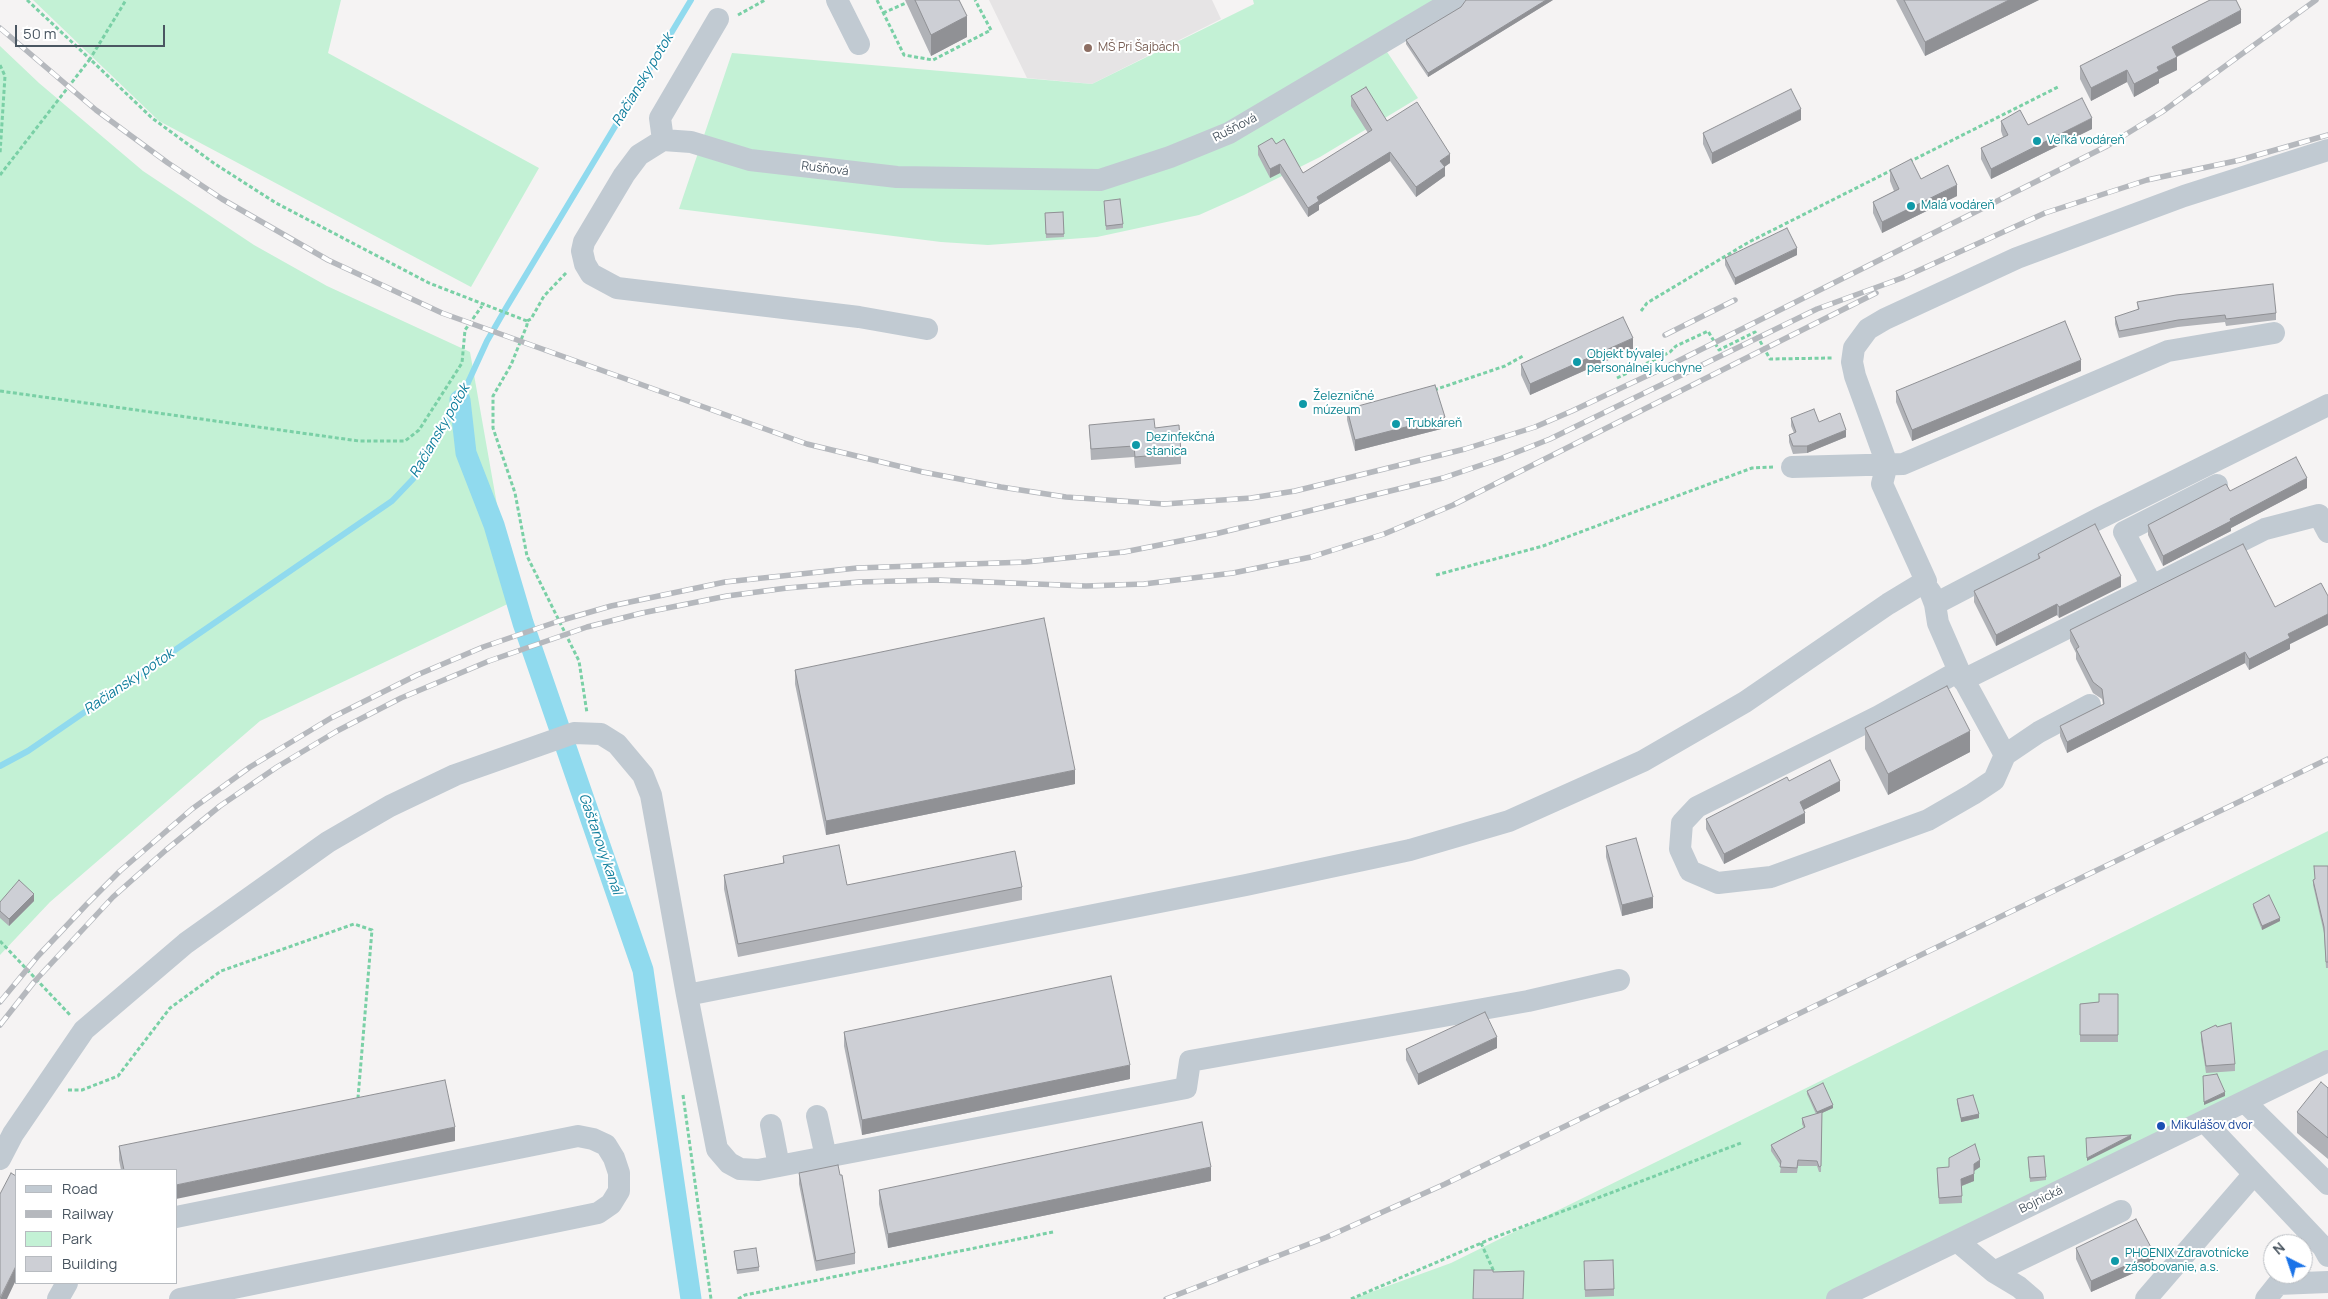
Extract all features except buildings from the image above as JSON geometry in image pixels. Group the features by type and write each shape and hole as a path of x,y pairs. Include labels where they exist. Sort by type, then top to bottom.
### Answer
{"street":[{"path":"837,0 858,44"},
{"name":"Rušňová","path":"663,140 691,142 750,160 897,178 1100,180 1170,157 1229,133 1454,0"},
{"path":"718,19 660,118 663,140 639,155 624,175 584,242 582,251 584,264 591,274 617,288 849,316 927,330"},
{"path":"2005,756 1961,676 1938,623 1935,604 1926,580 1882,484 1887,464 1855,376 1853,356 1859,339 1868,329 1885,319 2017,258 2184,196 2328,150"},
{"path":"1792,467 1903,464 2168,351 2274,333"},
{"path":"1935,604 2083,527 2328,405"},
{"path":"2152,586 2124,532 2218,485"},
{"path":"2090,705 2039,732 2005,756 1994,780 1928,820 1771,877 1718,883 1690,871 1680,849 1682,824 1697,807 1879,716 2152,586 2265,528 2319,515 2328,532"},
{"path":"687,995 1275,879 1410,850 1509,821 1643,761 1745,702 1926,580"},
{"path":"0,1159 12,1134 84,1030 186,943 328,842 390,806 455,775 551,741 582,733 601,734 617,744 643,776 651,795 717,1149 729,1163 740,1169 758,1170 1186,1088 1190,1061 1528,1001 1619,980"},
{"name":"Bojnická","path":"1838,1299 2328,1061"},
{"path":"2245,1102 2328,1184"},
{"path":"817,1116 826,1157"},
{"path":"2204,1121 2323,1247 2328,1256"},
{"path":"771,1125 779,1166"},
{"path":"178,1217 578,1136 593,1138 606,1145 614,1158 619,1173 618,1191 615,1198 611,1204 598,1213 180,1299"},
{"path":"2146,1299 2254,1174"},
{"path":"1994,1272 2121,1211"},
{"path":"1957,1241 1994,1272 2033,1299"},
{"path":"2266,1299 2278,1284 2328,1282"},
{"path":"58,1299 66,1284"},
{"path":"2318,1299 2328,1287"}],"path":[{"path":"28,0 152,118 215,164 268,198 429,283 482,306 527,321"},
{"path":"0,175 90,59 126,0"},
{"path":"718,19 733,18 765,0"},
{"path":"877,0 904,55 933,60 991,30 975,0"},
{"path":"883,13 906,3"},
{"path":"0,65 5,76 0,154"},
{"path":"1908,162 2058,87"},
{"path":"1641,311 1647,303 1749,242 1899,167"},
{"path":"527,321 531,319 544,296 562,278 574,256 582,251"},
{"path":"0,391 350,440 385,443 406,441 419,430 462,363 466,330 478,308 482,306"},
{"path":"527,321 528,325 511,365 493,396 493,428 515,493 527,556 580,660 582,733"},
{"path":"1617,378 1708,331 1719,350 1755,332 1770,359 1843,358 1853,356"},
{"path":"1434,390 1505,366 1523,356"},
{"path":"1436,575 1543,546 1752,468 1792,467"},
{"path":"42,1091 82,1090 118,1076 170,1008 222,971 354,924 372,930 358,1098"},
{"path":"0,941 84,1030"},
{"path":"683,1094 711,1299"},
{"path":"1351,1299 1481,1242 1741,1143"},
{"path":"738,1299 745,1295 1053,1232"},
{"path":"1481,1242 1496,1281"}],"shaded area":[{"name":"MŠ Pri Šajbách","path":"989,0 1212,0 1221,19 1092,84 1027,78"}],"green space":[{"path":"33,0 341,0 328,53 539,168 471,287 159,121"},
{"path":"1253,0 1438,0 1377,37 1418,98 1320,157 1199,215 1097,237 988,245 941,242 679,209 732,53 1092,84 1254,4"},
{"path":"0,46 39,83 143,171 254,245 327,286 470,352 514,601 260,721 50,902 0,955"},
{"path":"2328,831 2328,1058 1829,1299 1352,1299 1451,1263"}],"waterway":[{"name":"Račiansky potok","path":"0,766 28,751 392,501 413,479 460,400 487,341 506,308 691,0"},
{"name":"Gaštanový kanál","path":"460,400 466,453 494,525 523,623 643,970 691,1299"}],"railway":[{"path":"0,28 96,110 168,163 222,199 328,260 442,313 807,444 923,472 1001,487 1066,497 1164,504 1251,498 1295,491 1465,449 1535,427 1572,411 1670,365 2107,146 2162,112 2316,0"},
{"path":"0,1002 38,956 87,904 120,871 192,809 250,767 331,718 417,675 483,647 559,621 611,606 725,582 857,568 1026,562 1124,552 1215,534 1443,478 1550,439 1817,309 1902,278 2045,213 2147,180 2240,160 2328,135"},
{"path":"0,1025 34,982 113,897 220,806 277,767 337,731 401,698 489,661 587,627 642,613 727,596 787,588 859,582 937,580 1086,586 1144,584 1233,573 1311,557 1384,534 1453,505 1876,293"},
{"path":"1665,335 1735,300"},
{"path":"1166,1299 1327,1237 1445,1184 2328,759"}],"place":[{"name":"MŠ Pri Šajbách","path":"1088,48"},
{"name":"Veľká vodáreň","path":"2037,141"},
{"name":"Malá vodáreň","path":"1911,206"},
{"name":"Objekt bývalej personálnej kuchyne","path":"1577,362"},
{"name":"Železničné múzeum","path":"1303,404"},
{"name":"Trubkáreň","path":"1396,424"},
{"name":"Dezinfekčná stanica","path":"1136,445"},
{"name":"Mikulášov dvor","path":"2161,1126"},
{"name":"PHOENIX Zdravotnícke zásobovanie, a.s.","path":"2115,1261"}]}
